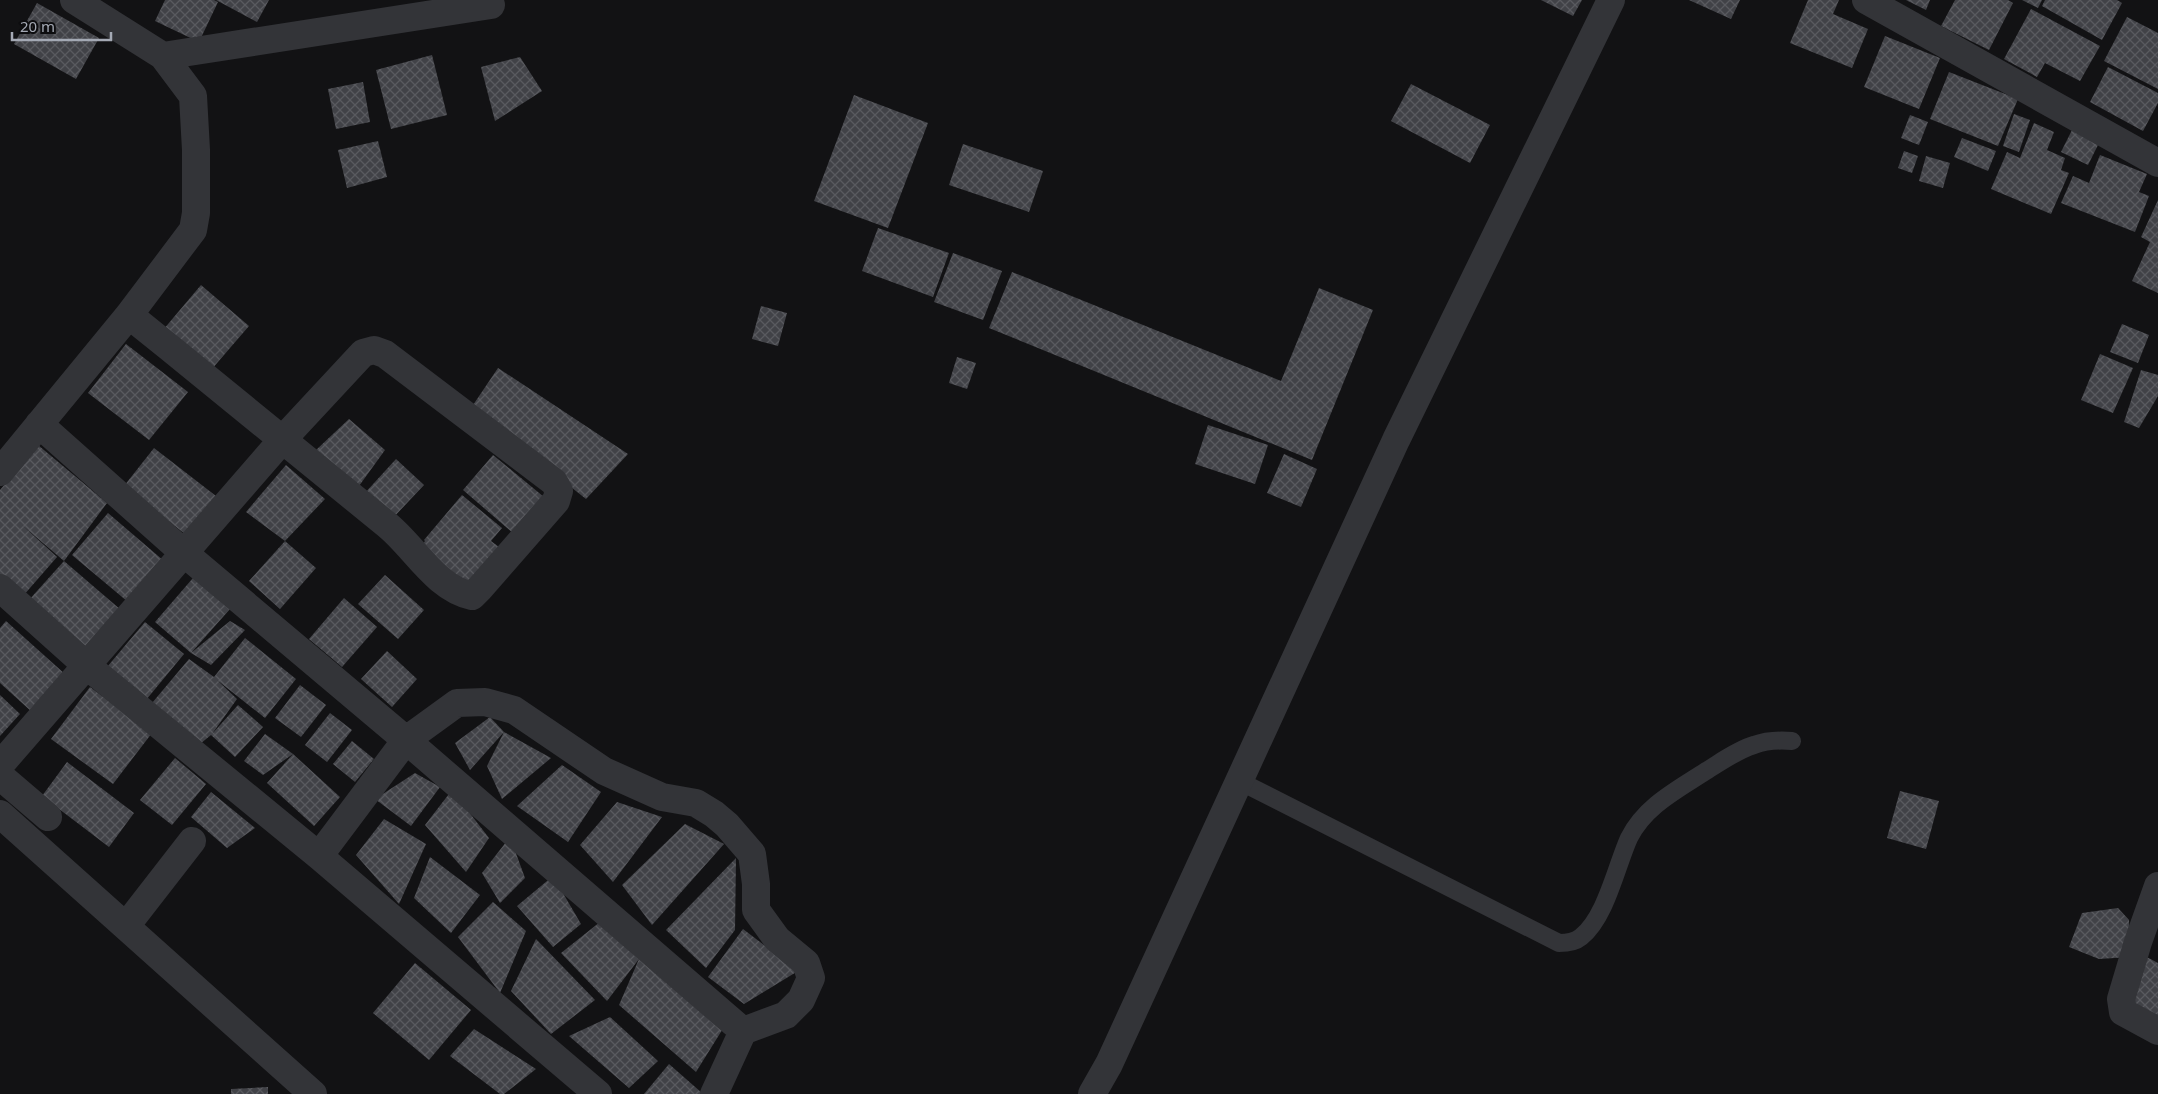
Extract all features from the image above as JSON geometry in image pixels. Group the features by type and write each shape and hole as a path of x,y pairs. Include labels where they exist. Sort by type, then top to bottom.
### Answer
{"street":[{"path":"0,472 129,315 193,230 196,213 196,150 192,96 163,56 74,0"},
{"path":"1092,1094 1109,1064 1396,440 1611,0"},
{"path":"1866,0 2158,163"},
{"path":"163,56 491,5"},
{"path":"0,764 283,439 363,353 374,350 385,354 554,482 558,491 556,501 472,596 463,594 441,580 388,525 283,439 129,315"},
{"path":"40,424 184,553 406,740 743,1030"},
{"path":"0,588 86,665 320,856 598,1094"},
{"path":"320,856 406,740 457,703 485,702 514,710 612,775 662,797 696,803 727,825 752,854 756,884 756,910 778,939 806,963 811,978 801,1000 786,1015 743,1030 714,1094"},
{"path":"0,776 48,817"},
{"path":"0,814 313,1094"},
{"path":"126,926 192,841"},
{"path":"2158,886 2138,942 2121,999 2123,1012 2158,1031"}],"lane":[{"path":"1239,781 1559,943 1568,943 1580,938 1598,914 1628,838 1647,812 1666,797 1729,756 1754,744 1780,740 1792,741"}],"building":[{"path":"165,0 214,0 218,2 199,42 155,21"},
{"path":"216,0 269,0 257,22"},
{"path":"1541,0 1582,0 1573,16"},
{"path":"1689,0 1740,0 1731,19"},
{"path":"1808,0 1839,0 1833,14 1868,29 1852,68 1790,43"},
{"path":"1906,0 1930,0 1926,10"},
{"path":"1955,0 2008,0 2013,3 1989,50 1941,26"},
{"path":"2022,0 2042,0 2038,8"},
{"path":"2045,0 2117,0 2122,3 2102,40 2042,6"},
{"path":"37,3 99,38 76,79 14,44"},
{"path":"2031,9 2100,46 2080,81 2045,63 2037,77 2004,59"},
{"path":"2127,17 2158,33 2158,89 2104,61"},
{"path":"1885,36 1940,58 1919,109 1864,87"},
{"path":"432,55 447,115 391,129 376,70"},
{"path":"520,57 542,91 495,121 481,67"},
{"path":"2108,67 2158,93 2158,103 2143,131 2090,102"},
{"path":"1949,72 2018,99 1998,146 1930,119"},
{"path":"363,82 370,122 336,129 328,89"},
{"path":"1411,84 1490,125 1470,163 1391,121"},
{"path":"854,95 928,123 888,228 814,201"},
{"path":"2014,114 2030,120 2019,152 2003,146"},
{"path":"1910,115 1928,122 1919,145 1901,138"},
{"path":"2034,123 2054,132 2047,150 2065,158 2061,170 2069,173 2051,214 1991,189 2007,152 2020,158"},
{"path":"2073,128 2100,141 2088,165 2061,152"},
{"path":"1962,138 1996,151 1988,171 1954,157"},
{"path":"378,141 387,177 347,188 338,150"},
{"path":"963,144 1043,171 1029,212 949,185"},
{"path":"1904,151 1918,156 1912,173 1898,168"},
{"path":"2100,155 2147,174 2139,192 2149,196 2135,232 2061,203 2073,176 2089,183"},
{"path":"1926,156 1950,163 1943,188 1919,181"},
{"path":"2158,200 2158,293 2132,281 2150,242 2141,237"},
{"path":"878,228 949,253 933,297 862,271"},
{"path":"953,253 1002,271 983,320 934,302"},
{"path":"1012,272 1281,381 1319,288 1373,310 1312,460 989,328"},
{"path":"201,285 249,326 211,370 163,330"},
{"path":"761,306 787,313 778,346 752,339"},
{"path":"2122,324 2149,335 2138,363 2110,352"},
{"path":"126,344 188,392 149,440 88,393"},
{"path":"2100,354 2133,368 2113,413 2081,400"},
{"path":"957,357 976,363 967,389 949,383"},
{"path":"498,368 628,454 586,499 471,408"},
{"path":"2141,370 2158,375 2158,396 2139,428 2124,422"},
{"path":"349,419 385,450 359,486 316,450"},
{"path":"1208,425 1268,445 1255,484 1195,464"},
{"path":"38,445 107,503 64,561 22,525 57,557 23,596 0,576 0,490"},
{"path":"154,448 216,496 185,534 124,486"},
{"path":"1284,454 1317,469 1301,507 1267,493"},
{"path":"493,455 544,497 513,533 463,490"},
{"path":"396,459 424,485 391,520 364,494"},
{"path":"286,465 325,499 285,541 246,512"},
{"path":"462,495 502,528 491,541 503,550 471,590 419,549 424,540"},
{"path":"108,513 164,561 128,602 72,555"},
{"path":"285,541 316,568 280,609 249,581"},
{"path":"64,561 121,610 86,651 28,601"},
{"path":"385,575 424,610 398,639 358,604"},
{"path":"193,578 230,609 191,653 155,622"},
{"path":"344,598 377,627 342,667 309,639"},
{"path":"6,621 66,675 32,712 0,683 0,628"},
{"path":"230,621 245,630 211,665 191,653"},
{"path":"145,622 184,654 146,700 107,667"},
{"path":"245,638 296,679 265,718 217,680 237,699 212,734 238,705 263,727 235,757 211,735 200,744 152,703 189,659 214,677"},
{"path":"387,651 417,679 392,707 361,679"},
{"path":"300,685 326,705 301,737 275,718"},
{"path":"90,687 152,733 113,784 51,739"},
{"path":"0,695 20,714 0,736"},
{"path":"330,713 352,730 327,762 305,745"},
{"path":"490,717 504,732 470,770 455,743"},
{"path":"504,732 551,758 502,799 487,766"},
{"path":"265,734 293,754 263,775 244,761"},
{"path":"352,741 374,759 355,782 333,764"},
{"path":"293,754 340,797 314,826 267,783"},
{"path":"175,758 206,784 172,825 140,800"},
{"path":"67,762 134,813 109,847 42,796"},
{"path":"562,765 601,792 568,842 517,806"},
{"path":"415,773 440,787 411,826 375,799"},
{"path":"452,790 489,838 466,872 425,825"},
{"path":"1900,791 1939,801 1926,849 1887,838"},
{"path":"211,792 255,828 227,848 191,817"},
{"path":"617,802 662,817 613,882 580,845"},
{"path":"384,819 426,844 399,904 356,855"},
{"path":"685,824 724,844 652,925 622,885"},
{"path":"510,837 525,878 500,903 482,873"},
{"path":"430,857 480,895 451,933 414,898"},
{"path":"736,858 735,930 706,968 666,930"},
{"path":"553,876 581,924 553,947 517,906"},
{"path":"493,902 526,931 500,993 458,937"},
{"path":"2118,908 2129,920 2130,957 2099,959 2069,947 2082,913"},
{"path":"600,922 724,1027 696,1072 619,1005 639,959 607,1001 561,953"},
{"path":"743,929 798,971 744,1004 708,977"},
{"path":"536,939 595,1000 551,1034 511,991"},
{"path":"2141,954 2158,963 2158,1023 2128,1004"},
{"path":"415,963 471,1010 429,1060 373,1013"},
{"path":"610,1017 658,1061 629,1088 569,1036"},
{"path":"474,1029 536,1069 504,1094 500,1094 450,1056"},
{"path":"669,1064 702,1093 644,1094"},
{"path":"268,1087 268,1094 231,1094 231,1089"}]}
